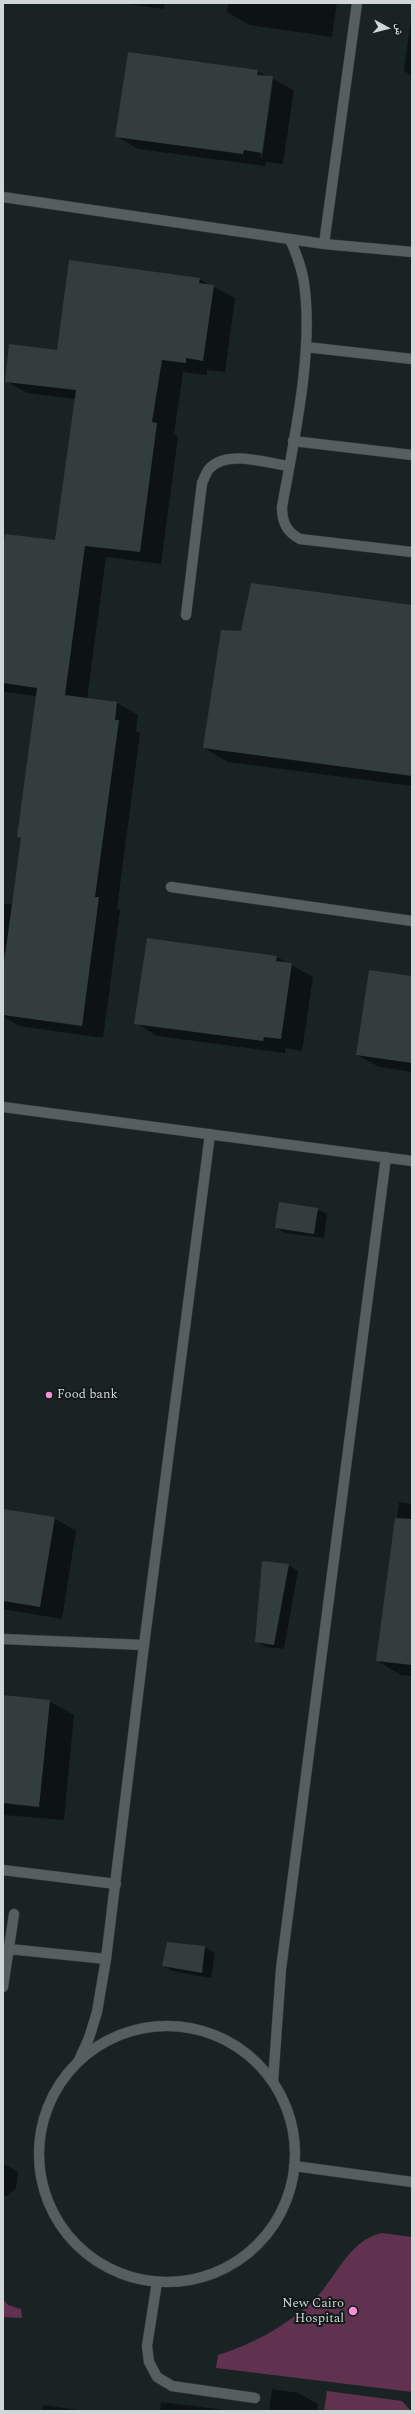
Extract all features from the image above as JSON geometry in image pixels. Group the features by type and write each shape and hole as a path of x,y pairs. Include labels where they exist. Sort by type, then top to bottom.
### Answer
{"street":[{"path":"324,244 357,3"},
{"path":"3,197 324,244 412,252"},
{"path":"290,239 304,281 307,324 306,347 282,507 285,526 290,533 300,539 412,552"},
{"path":"306,347 412,359"},
{"path":"293,441 412,455"},
{"path":"186,615 202,484 209,470 222,461 236,459 289,466"},
{"path":"171,887 412,921"},
{"path":"3,1107 412,1160"},
{"path":"79,2060 105,2042 134,2029 165,2025 197,2029 227,2040 253,2058 273,2082 284,2101 291,2122 294,2144 294,2166 289,2190 280,2213 267,2234 250,2251 230,2266 208,2276 184,2281 157,2282 115,2272 95,2260 77,2246 63,2228 51,2209 43,2187 39,2164 43,2119 52,2097 64,2078 79,2060 89,2038 97,2012 106,1959 144,1646 210,1134"},
{"path":"273,2082 284,1947 386,1157"},
{"path":"3,1639 144,1646"},
{"path":"3,1870 116,1884"},
{"path":"3,1987 14,1914"},
{"path":"9,1949 106,1959"},
{"path":"294,2166 412,2182"},
{"path":"157,2282 147,2346 149,2362 157,2377 172,2386 255,2398"}],"shaded area":[{"path":"382,2233 412,2237 412,2392 216,2368 218,2355 243,2346 267,2334 289,2321 299,2313 319,2295 350,2253 370,2237"},
{"path":"3,2299 8,2305 21,2309 22,2318 3,2317"},
{"path":"327,2391 402,2401 411,2411 324,2411"}],"building":[{"path":"128,52 258,70 257,75 273,76 262,153 244,150 243,154 115,137"},
{"path":"69,260 200,278 199,283 214,285 203,361 186,358 186,363 162,360 152,422 157,423 140,552 85,546 65,695 117,702 115,720 119,720 95,897 99,897 82,1026 3,1015 3,970 21,838 17,837 37,688 3,683 3,548 5,534 55,540 76,390 5,382 9,344 57,350"},
{"path":"251,583 412,605 412,776 203,748 221,630 241,631"},
{"path":"147,938 277,956 276,961 292,963 281,1039 264,1037 263,1041 134,1024"},
{"path":"369,970 412,976 412,1063 356,1055"},
{"path":"279,1202 318,1208 314,1234 275,1228"},
{"path":"3,1509 55,1517 40,1607 3,1601"},
{"path":"395,1518 412,1519 412,1665 376,1661"},
{"path":"262,1561 289,1564 274,1645 255,1642"},
{"path":"3,1695 50,1700 39,1807 3,1803"},
{"path":"167,1942 205,1946 202,1973 162,1966"}],"place":[{"name":"Food bank","path":"49,1395"},
{"name":"New Cairo Hospital","path":"353,2311"}]}
